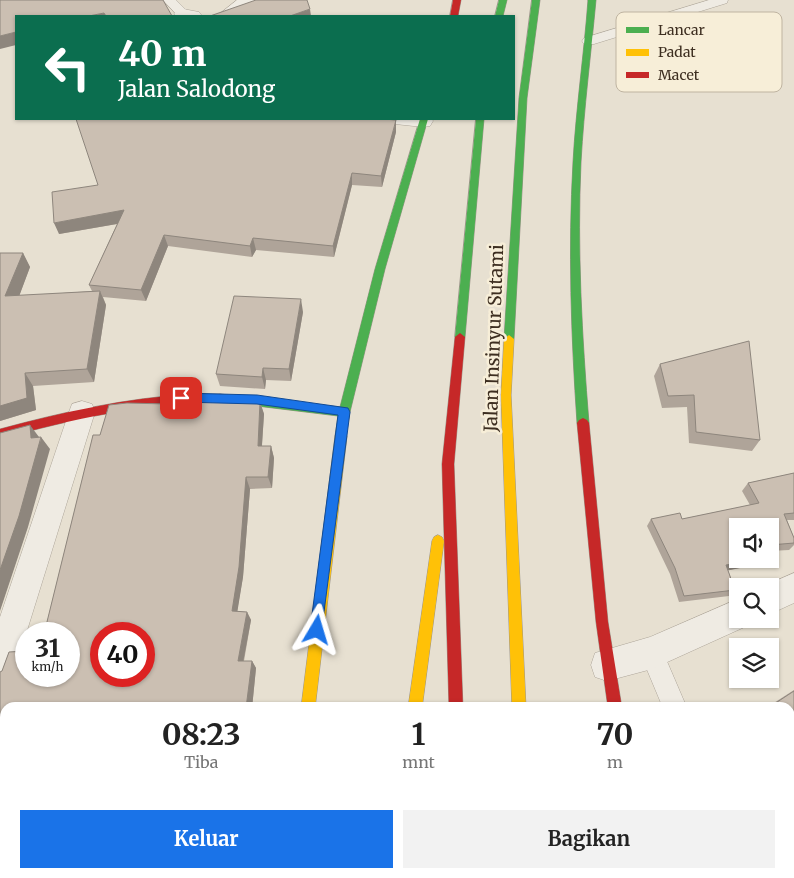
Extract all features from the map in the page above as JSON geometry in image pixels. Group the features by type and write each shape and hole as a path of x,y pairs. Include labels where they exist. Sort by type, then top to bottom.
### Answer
{"main road":[{"path":"454,15 457,0"},
{"path":"499,15 503,0"},
{"name":"Jalan Insinyur Sutami","path":"518,702 506,395 523,98 536,0"},
{"path":"592,0 581,101 576,250 582,428 607,665 614,702"},
{"path":"309,702 344,412 380,269 423,120"},
{"name":"Jalan Insinyur Sutami","path":"456,702 448,464 480,120"},
{"path":"0,434 82,412 130,403 181,398 257,400 344,412"},
{"path":"416,702 448,464"}],"street":[{"path":"227,15 248,0"},
{"path":"0,666 82,412"},
{"path":"779,595 794,588"},
{"path":"607,665 652,653 729,618"}],"lane":[{"path":"169,0 188,15"},
{"path":"683,12 722,0"},
{"path":"589,41 616,33"},
{"path":"652,653 672,702"}],"building":[{"path":"0,0 163,0 171,15 105,15 104,13 94,15 15,15 15,32 0,36"},
{"path":"256,0 307,0 310,9 293,15 213,15"},
{"path":"76,120 396,120 381,176 352,173 333,246 253,238 250,246 164,235 141,290 89,285 124,210 54,223 52,192 98,185"},
{"path":"0,253 23,253 5,296 100,291 87,369 25,373 27,398 0,406"},
{"path":"234,296 301,299 289,369 263,368 262,377 216,374"},
{"path":"749,341 760,440 696,432 694,395 668,396 660,364"},
{"path":"209,398 260,402 258,446 271,446 268,477 246,477 239,567 232,611 247,612 238,661 252,661 247,702 0,702 0,672 9,652 15,652 15,687 80,687 80,622 47,622 93,435 100,435 109,405 127,403 167,404 168,400 209,401"},
{"path":"30,425 31,438 41,437 19,516 0,570 0,433"},
{"path":"794,473 794,513 784,514 794,538 794,543 779,544 779,518 729,518 729,564 726,565 731,578 729,578 729,591 684,596 675,568 651,519 680,513 682,519 759,503 748,483"},
{"path":"794,691 794,702 777,702"}],"traffic: fast":[{"path":"499,15 503,0"},
{"path":"509,339 523,98 536,0"},
{"path":"583,423 576,293 575,227 578,142 592,0"},
{"path":"341,436 344,412 380,269 424,120"},
{"path":"460,337 480,120"},
{"path":"220,398 344,412"}],"traffic: slow":[{"path":"509,339 506,395 519,702"},
{"path":"309,702 341,436"},
{"path":"416,702 438,541"}],"traffic: jam":[{"path":"454,15 457,0"},
{"path":"456,702 448,464 460,337"},
{"path":"0,434 82,413 136,403 192,398 220,398"},
{"path":"583,423 602,622 614,702"}],"route":[{"path":"181,398 257,400 344,412 317,630"}]}
